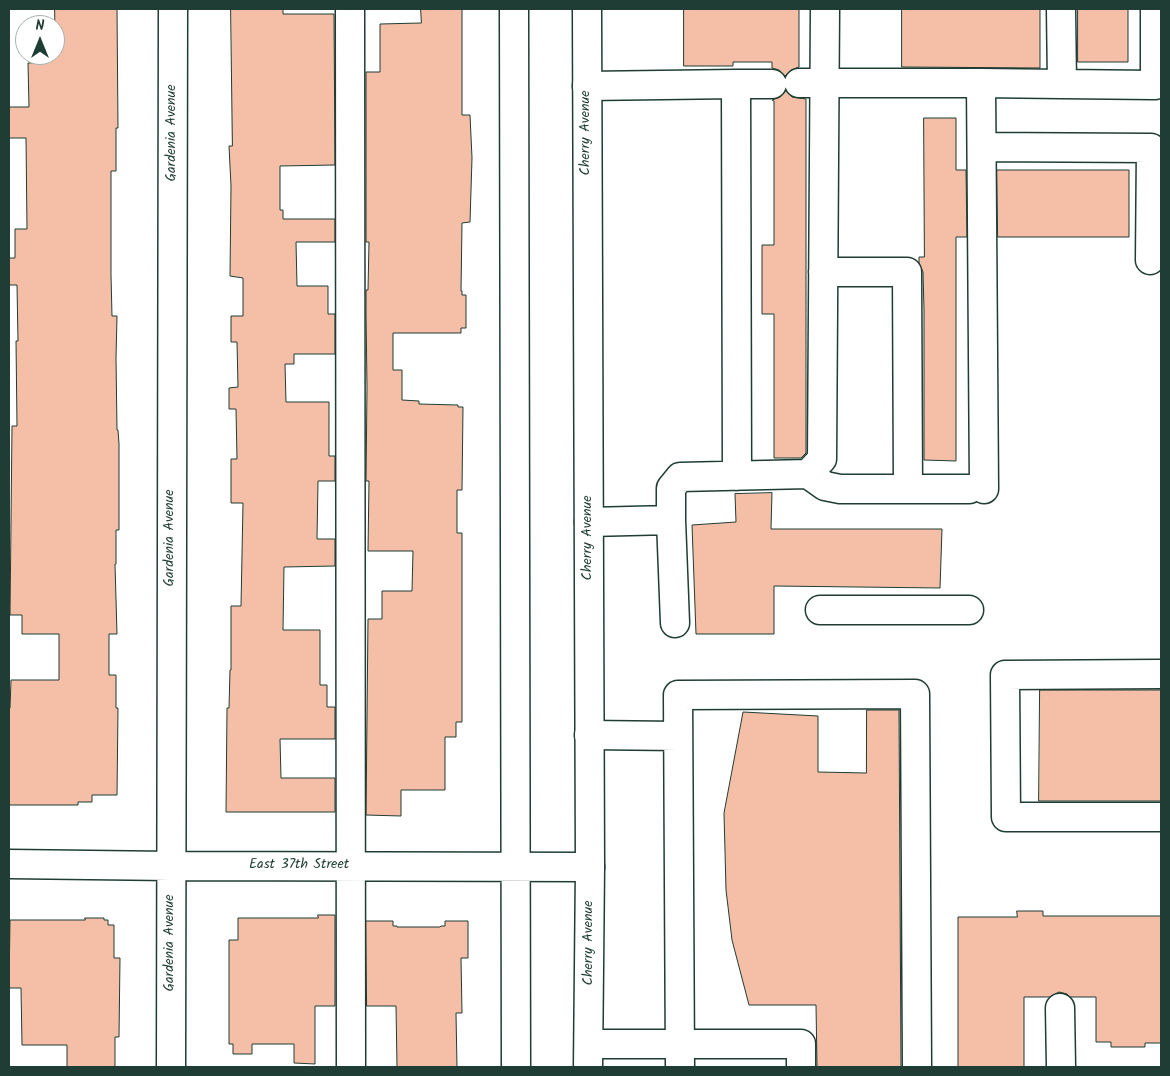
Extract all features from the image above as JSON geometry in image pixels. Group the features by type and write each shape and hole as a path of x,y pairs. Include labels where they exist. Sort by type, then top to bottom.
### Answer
{"street":[{"name":"Gardenia Avenue","path":"171,1067 173,9"},
{"path":"350,9 351,1067"},
{"path":"514,9 516,1067"},
{"name":"Cherry Avenue","path":"587,9 589,1056"},
{"path":"808,474 822,459 823,272 798,84 825,9"},
{"path":"1061,9 1062,84"},
{"path":"587,86 981,83 1155,85 1155,9"},
{"path":"675,623 671,488 680,477 808,474 825,486 840,489 976,489 982,146 981,83"},
{"path":"736,84 737,476"},
{"path":"982,146 1156,148 1150,260"},
{"path":"823,272 907,272 908,489"},
{"path":"589,522 671,520"},
{"path":"820,610 969,610"},
{"path":"1161,674 1005,675 1006,817 1161,817"},
{"path":"680,1056 678,695 915,694 917,1067"},
{"path":"589,735 678,736"},
{"name":"East 37th Street","path":"9,864 590,867"},
{"path":"1060,1008 1061,1067"},
{"path":"589,1056 680,1056 801,1044 801,1067"}],"building":[{"path":"55,9 117,9 118,128 116,128 116,171 111,171 111,275 112,316 117,316 119,530 116,530 115,564 117,634 109,634 109,675 116,675 116,708 118,708 117,795 92,795 92,802 78,802 78,805 9,805 9,708 11,680 59,680 59,634 22,634 22,615 10,615 12,426 17,426 16,341 18,341 17,285 9,285 9,258 15,258 15,229 27,229 26,138 9,138 9,107 29,107 28,65 65,65 65,15 55,15"},
{"path":"231,9 283,9 283,14 334,14 335,165 280,166 280,210 283,210 283,219 335,219 335,242 296,242 297,286 328,286 328,314 335,314 335,354 294,354 294,364 285,364 286,402 329,402 329,456 335,456 335,481 318,481 317,539 335,539 335,566 284,567 283,630 320,630 320,685 327,685 327,707 335,707 335,739 280,739 281,778 335,778 335,812 226,812 227,708 229,708 231,670 231,606 241,606 243,503 231,503 231,459 237,459 236,409 229,409 229,388 238,387 237,342 231,342 231,316 243,316 243,278 230,276 231,186 229,146 232,146"},
{"path":"421,9 462,9 462,115 470,115 472,158 470,222 462,223 461,291 462,295 466,295 466,328 461,328 461,333 393,333 393,370 402,370 402,400 419,401 419,404 458,405 458,407 463,407 462,490 457,490 457,533 462,533 462,722 456,722 456,737 445,737 445,790 401,790 401,816 366,815 368,619 382,619 382,591 412,591 413,551 368,551 369,481 366,481 366,290 368,290 369,242 366,242 366,72 380,72 380,24 421,23"},
{"path":"684,9 799,9 799,67 791,70 785,76 779,70 772,68 772,62 733,62 733,66 684,66"},
{"path":"902,9 1040,9 1040,68 902,67"},
{"path":"1078,9 1128,9 1128,62 1078,62"},
{"path":"786,91 792,97 806,99 806,453 801,458 774,458 774,314 762,314 762,245 774,245 774,101 772,100 780,97"},
{"path":"924,118 956,118 956,170 966,170 967,237 956,237 956,461 924,460 924,310 923,272 919,263 919,257 924,257"},
{"path":"997,170 1129,170 1129,237 998,237"},
{"path":"772,493 771,529 942,529 940,588 774,586 774,634 696,634 692,525 736,522 735,494"},
{"path":"1040,690 1161,690 1161,801 1039,801"},
{"path":"867,710 899,710 901,1067 817,1067 816,1005 749,1005 732,940 726,890 724,813 743,712 818,716 818,772 866,773"},
{"path":"1017,911 1043,911 1043,916 1161,916 1161,1043 1145,1043 1145,1047 1111,1047 1111,1042 1096,1042 1096,997 1070,997 1059,992 1050,997 1024,997 1024,1067 958,1067 958,917 1017,917"},
{"path":"318,915 335,915 335,1006 315,1006 315,1064 294,1063 294,1044 252,1044 252,1054 233,1054 233,1044 229,1044 229,940 238,940 238,918 318,918"},
{"path":"85,918 104,918 104,920 108,920 108,925 114,925 114,958 120,958 119,1037 115,1037 115,1067 67,1067 67,1045 22,1045 21,988 9,988 10,920 85,920"},
{"path":"366,921 393,921 393,926 397,927 440,927 445,926 445,921 468,921 468,958 461,958 462,1013 456,1013 457,1067 397,1067 396,1006 367,1006"}]}
